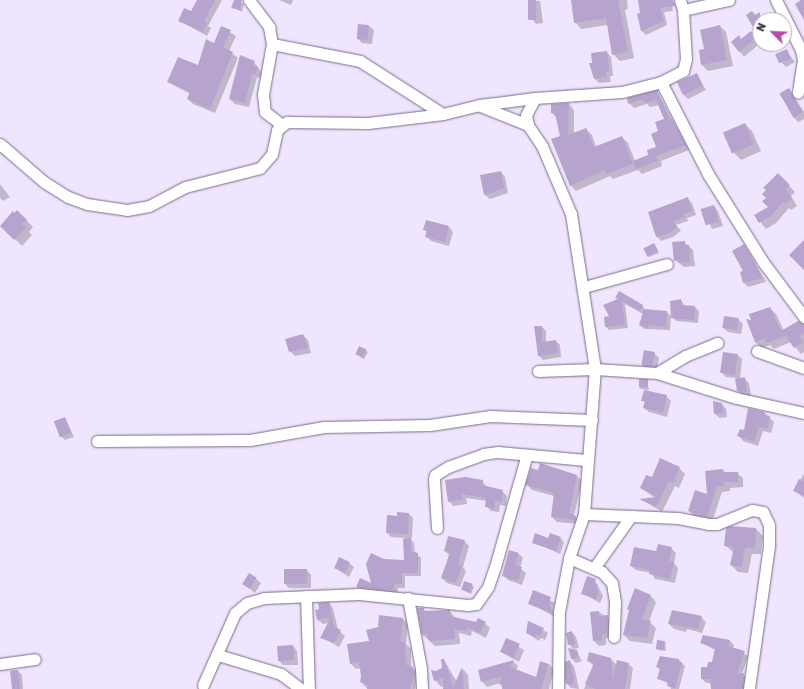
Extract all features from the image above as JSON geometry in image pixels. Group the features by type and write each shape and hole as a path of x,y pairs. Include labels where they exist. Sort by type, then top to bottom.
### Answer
{"street":[{"path":"249,0 269,27 272,44 263,104 265,112 281,124"},
{"path":"281,124 287,122 368,123 443,114 479,105 535,98 593,96 661,82 678,75 685,67 682,5 729,0"},
{"path":"776,0 801,50 803,60 798,93"},
{"path":"272,44 360,61 443,114"},
{"path":"661,82 711,180 763,262 804,317"},
{"path":"535,98 527,111 528,125 542,146 571,214 584,287 595,369 592,420 586,460 584,514 570,558 559,612 558,689"},
{"path":"479,105 528,125"},
{"path":"0,144 44,182 68,197 87,204 127,210 149,206 185,187 260,168 272,154 281,124"},
{"path":"584,287 666,264"},
{"path":"657,373 686,356 718,343"},
{"path":"757,351 804,368"},
{"path":"538,371 595,369 657,373 736,398 804,413"},
{"path":"97,441 250,440 324,427 430,425 490,416 592,420"},
{"path":"437,528 433,493 435,475 483,454 498,452 586,460"},
{"path":"203,685 218,655 235,612 247,603 264,598 359,594 467,605 479,600 495,567 527,454"},
{"path":"584,514 678,518 708,524 717,524 752,510 764,512 767,516 768,560 749,689"},
{"path":"594,568 631,516"},
{"path":"570,558 594,568 608,578 615,591 614,637"},
{"path":"306,596 309,689"},
{"path":"408,598 421,669 422,689"},
{"path":"218,655 281,674 300,689"},
{"path":"0,664 35,659"}],"building":[{"path":"197,0 215,0 204,21 207,23 203,32 178,21 184,8 191,11"},
{"path":"234,0 242,0 240,10 231,8"},
{"path":"528,0 536,0 536,20 528,20"},
{"path":"571,0 618,0 628,52 612,55 606,18 574,23"},
{"path":"638,0 673,0 675,6 660,8 664,21 641,31 637,14 640,13"},
{"path":"801,0 804,0 804,20 795,4"},
{"path":"752,11 753,12 752,26 746,15"},
{"path":"358,24 369,25 368,40 357,39"},
{"path":"720,25 727,60 701,65 699,50 704,49 700,30"},
{"path":"221,26 231,30 223,47 233,52 210,109 187,99 190,92 167,82 178,57 198,65 206,39 214,43"},
{"path":"751,31 752,32 752,41 739,52 731,42 739,35 741,39"},
{"path":"607,51 609,71 606,72 607,77 594,79 589,63 592,63 591,53"},
{"path":"780,52 788,52 791,58 779,63 775,54"},
{"path":"240,55 255,61 253,65 258,67 255,75 252,73 245,103 229,99"},
{"path":"697,73 703,86 683,95 677,82"},
{"path":"789,88 803,112 793,118 779,94"},
{"path":"657,90 670,120 672,119 686,145 656,156 658,161 636,169 633,161 648,155 647,150 656,147 651,134 658,131 655,122 664,119 656,100 644,103 643,99 628,104 627,98"},
{"path":"569,103 568,135 586,128 594,147 622,136 633,164 607,174 605,170 570,186 551,139 560,136 555,113 551,113 551,104"},
{"path":"745,123 754,144 732,154 723,132"},
{"path":"501,171 504,188 484,195 480,175"},
{"path":"778,173 790,185 786,189 792,199 785,204 783,202 770,217 759,223 754,215 768,207 762,201 766,198 762,194 766,190 763,188"},
{"path":"688,197 692,211 684,214 685,217 673,221 677,227 669,233 656,237 648,212"},
{"path":"714,205 719,221 706,225 701,209"},
{"path":"17,210 27,220 22,224 26,228 14,240 0,226 13,211 14,213"},
{"path":"426,220 449,226 445,242 425,237 427,231 423,230"},
{"path":"804,240 804,270 789,255"},
{"path":"685,241 685,245 689,245 690,262 679,263 679,260 674,261 672,242"},
{"path":"654,243 658,251 647,256 643,248"},
{"path":"744,244 763,278 743,283 740,272 743,271 732,251"},
{"path":"619,291 643,305 640,311 622,301 625,325 605,327 604,317 609,316 603,305 618,299 615,298"},
{"path":"681,299 682,305 695,306 694,320 671,318 670,301"},
{"path":"770,307 781,331 798,321 804,324 804,333 799,336 803,342 794,348 786,336 766,343 765,338 755,342 746,319 751,320 749,314"},
{"path":"644,309 667,311 666,327 649,325 648,328 639,325"},
{"path":"724,316 739,318 737,330 722,328"},
{"path":"534,326 542,326 542,342 556,340 558,353 538,356"},
{"path":"303,334 308,348 289,352 285,339"},
{"path":"359,346 366,349 363,357 355,354"},
{"path":"644,350 655,352 652,367 641,365"},
{"path":"723,352 738,354 735,375 720,373"},
{"path":"745,377 747,392 737,391 735,379"},
{"path":"639,379 648,379 648,387 639,387"},
{"path":"644,390 667,395 663,413 643,408 645,401 641,401"},
{"path":"713,401 722,403 723,413 714,414"},
{"path":"748,408 765,412 764,415 770,416 767,429 759,427 754,442 737,436 740,429 744,430"},
{"path":"65,417 71,433 60,437 54,421"},
{"path":"660,458 680,467 673,483 669,481 656,507 639,499 657,497 640,488 646,475 652,477"},
{"path":"540,463 577,475 569,513 576,516 575,520 551,517 554,493 525,485 531,468 538,470"},
{"path":"723,469 723,472 738,472 738,482 724,482 725,486 717,487 707,517 688,511 695,490 707,494 705,471"},
{"path":"465,477 483,480 482,485 503,490 502,502 495,501 495,508 485,507 486,498 462,494 463,499 448,502 445,480"},
{"path":"799,479 804,481 804,496 793,491"},
{"path":"397,512 409,513 408,534 386,533 387,515 397,516"},
{"path":"730,526 756,528 755,548 745,548 742,567 730,565 734,547 724,546 726,528"},
{"path":"535,533 548,538 550,533 561,537 556,551 532,543"},
{"path":"448,536 465,540 458,564 462,565 456,583 441,578 450,553 444,551"},
{"path":"411,538 411,551 418,553 418,573 402,573 402,584 395,584 393,590 356,587 360,578 371,583 366,564 371,553 384,559 404,560 403,539"},
{"path":"658,544 672,547 669,561 674,562 670,579 649,574 650,570 630,566 634,547 656,551"},
{"path":"509,550 519,553 515,565 522,567 518,581 502,576"},
{"path":"339,557 350,562 345,573 334,568"},
{"path":"284,569 307,569 307,584 284,584"},
{"path":"249,573 257,578 250,589 242,584"},
{"path":"587,576 596,579 594,583 598,585 596,589 599,590 596,599 581,594"},
{"path":"464,581 473,584 470,592 461,590"},
{"path":"635,588 651,595 642,619 651,621 647,638 623,635 629,610 627,609"},
{"path":"533,590 551,597 549,603 552,613 528,604"},
{"path":"329,602 334,627 341,630 334,643 320,638 331,617 317,620 315,610 319,609 318,603"},
{"path":"417,608 424,608 424,611 450,610 450,616 476,622 478,618 486,622 480,633 467,627 466,631 454,629 455,639 429,641 427,634 422,635"},
{"path":"672,610 702,616 698,629 668,624"},
{"path":"599,611 599,616 608,615 607,633 602,634 602,640 593,641 590,612"},
{"path":"379,615 403,618 400,642 405,642 406,665 413,667 414,676 410,689 367,689 368,685 360,682 361,676 359,662 350,664 347,644 369,641 366,630 378,627"},
{"path":"528,621 544,628 540,636 536,634 535,637 526,633"},
{"path":"572,631 575,644 568,645 566,633"},
{"path":"703,635 730,640 728,646 745,651 737,674 744,673 742,689 711,689 710,679 701,679 701,667 707,667 708,662 712,662 715,648 700,643"},
{"path":"506,638 520,644 514,658 500,652"},
{"path":"657,640 665,641 664,650 656,649"},
{"path":"293,645 294,660 278,661 277,646"},
{"path":"568,648 577,650 579,657 571,659"},
{"path":"589,652 611,658 613,678 617,660 629,663 625,689 596,689 585,684 594,663 587,661"},
{"path":"660,656 679,659 679,662 682,662 675,688 667,686 668,682 657,679 660,668 656,667"},
{"path":"441,659 444,659 449,674 452,675 450,676 453,688 462,667 464,689 443,689 443,678 434,681 431,670 436,671 442,668"},
{"path":"514,660 510,667 536,677 540,661 549,664 541,689 502,689 503,685 499,684 502,676 481,682 478,670"},
{"path":"570,660 574,679 573,685 566,684 565,679 565,662"},
{"path":"18,670 20,689 12,689 10,671"}]}
